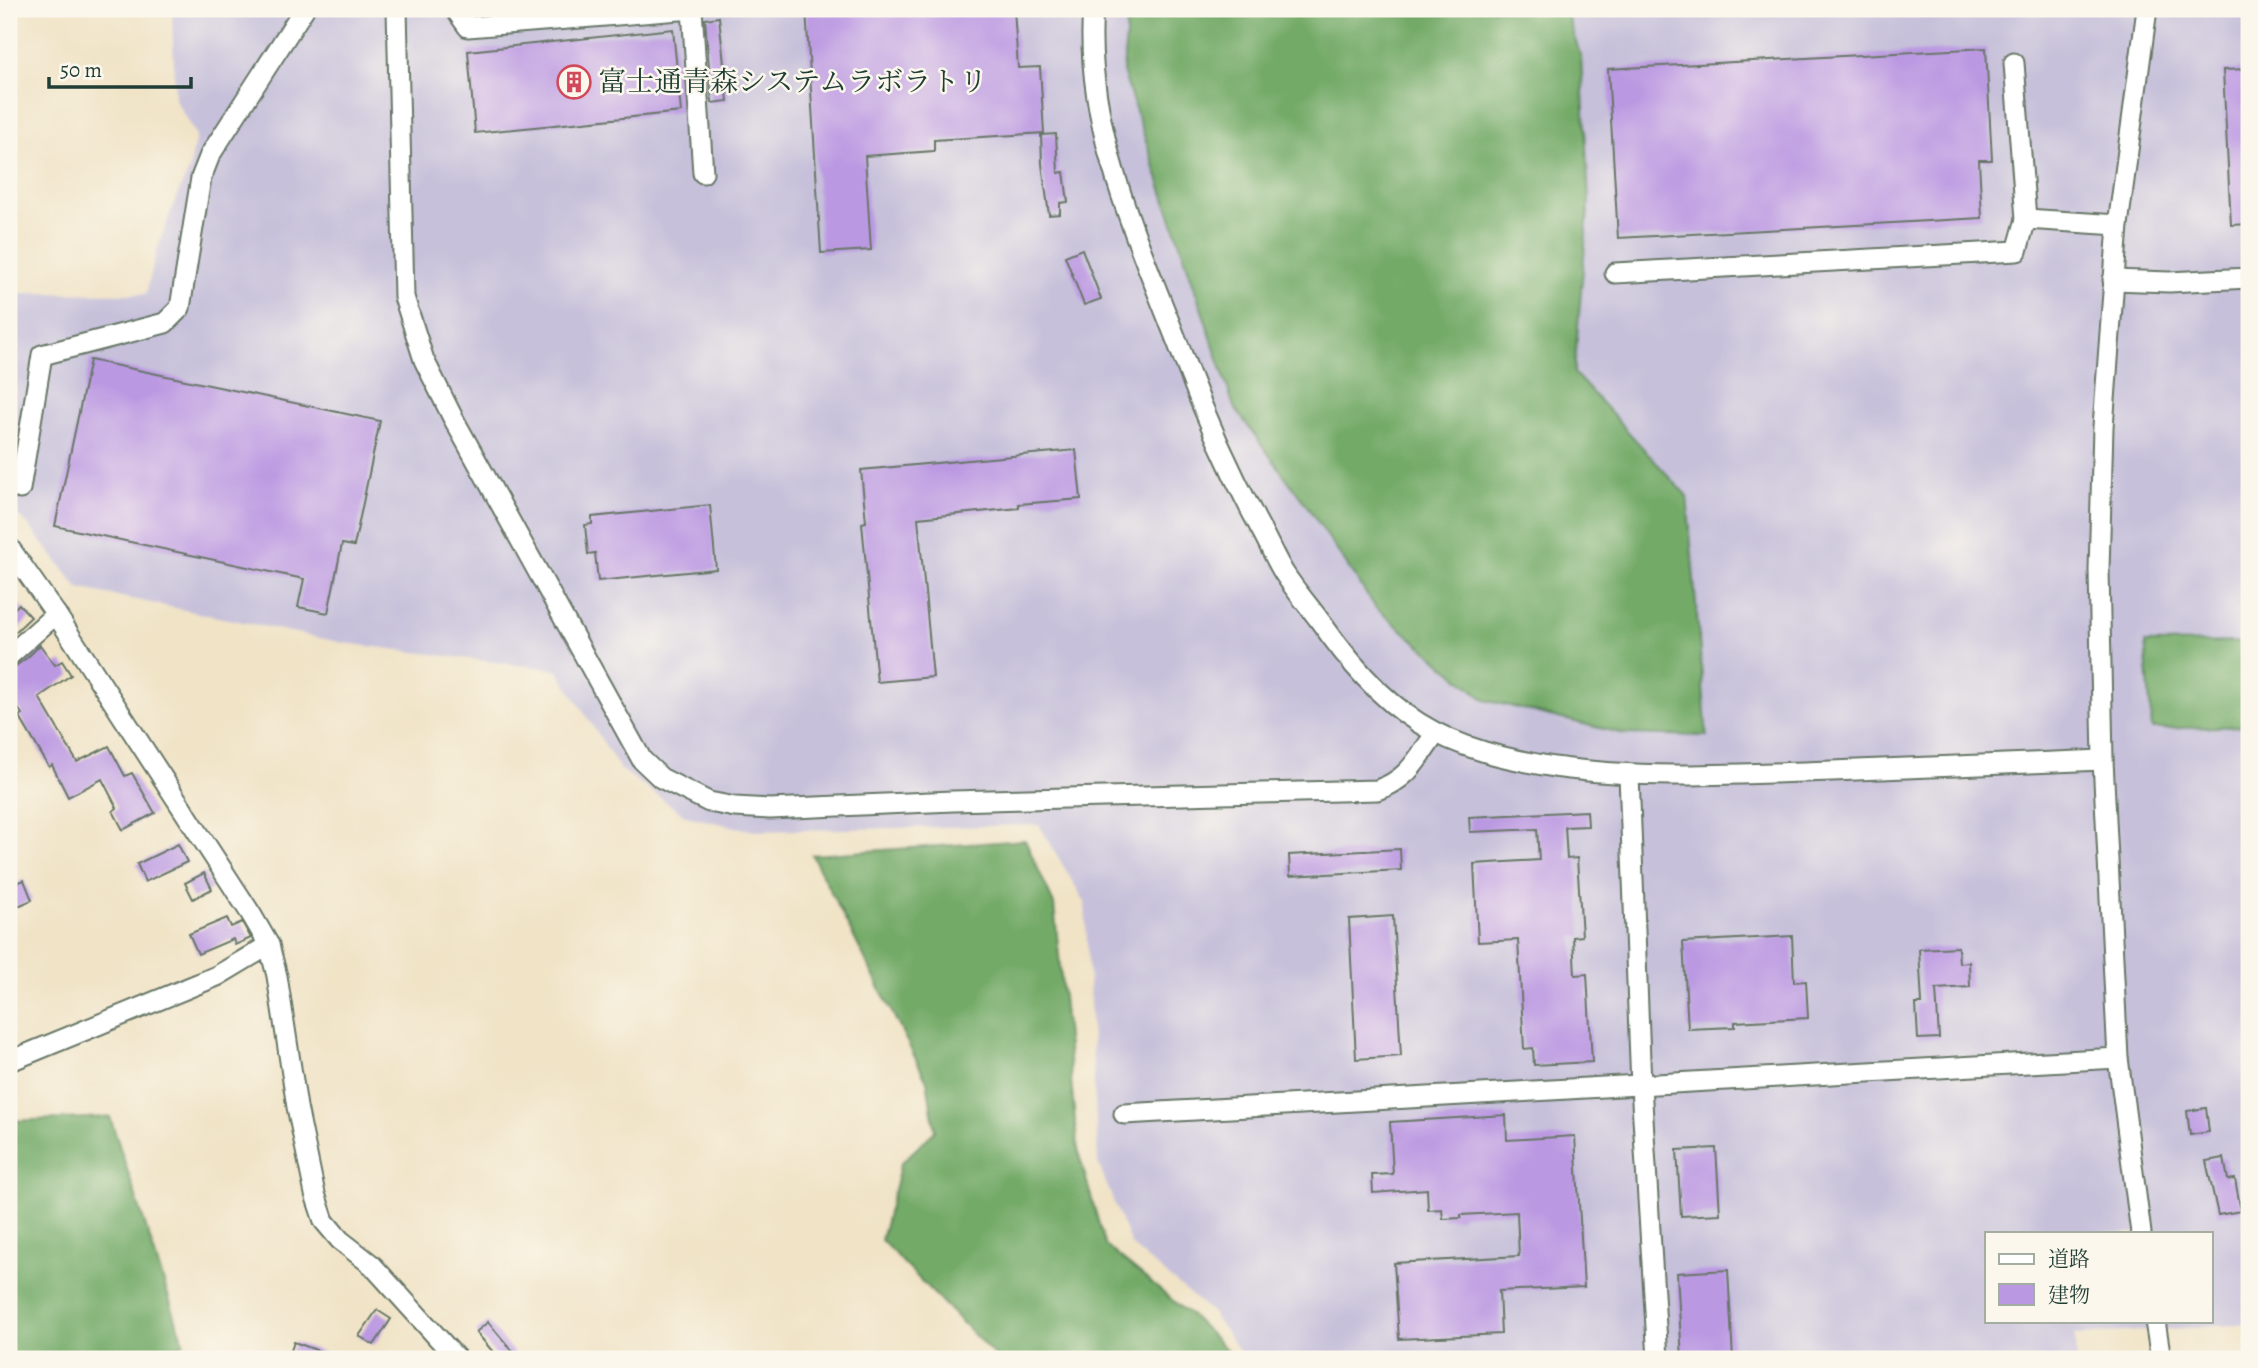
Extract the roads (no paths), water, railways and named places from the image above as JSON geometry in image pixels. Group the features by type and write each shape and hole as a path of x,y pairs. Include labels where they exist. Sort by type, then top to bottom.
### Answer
{"street":[{"path":"20,489 42,355 165,323 180,307 201,178 210,155 304,9"},
{"path":"397,9 404,297 424,360 453,418 642,760 661,778 709,802 770,809 953,801 1377,790 1405,776 1436,733"},
{"path":"455,9 468,27 692,9 703,173"},
{"path":"1093,9 1093,58 1101,123 1119,188 1205,416 1244,499 1284,572 1338,646 1371,683 1400,709 1436,733 1482,752 1521,762 1629,775 1697,776 2103,760"},
{"path":"2141,1232 2118,1058 2103,760 2099,570 2103,427 2113,280 2147,9"},
{"path":"1615,273 2017,251 2026,219 2014,63"},
{"path":"2026,219 2118,225"},
{"path":"2113,280 2169,282 2249,278"},
{"path":"9,547 269,944 277,976 297,1107 315,1194 324,1221 341,1240 372,1265 457,1359"},
{"path":"9,656 55,614"},
{"path":"1629,775 1642,1087 1658,1359"},
{"path":"9,1059 15,1059 217,976 269,944"},
{"path":"1124,1114 1642,1087 2118,1058"},
{"path":"2155,1322 2161,1359"}],"place":[{"name":"富士通青森システムラボラトリ","path":"574,82"}]}
